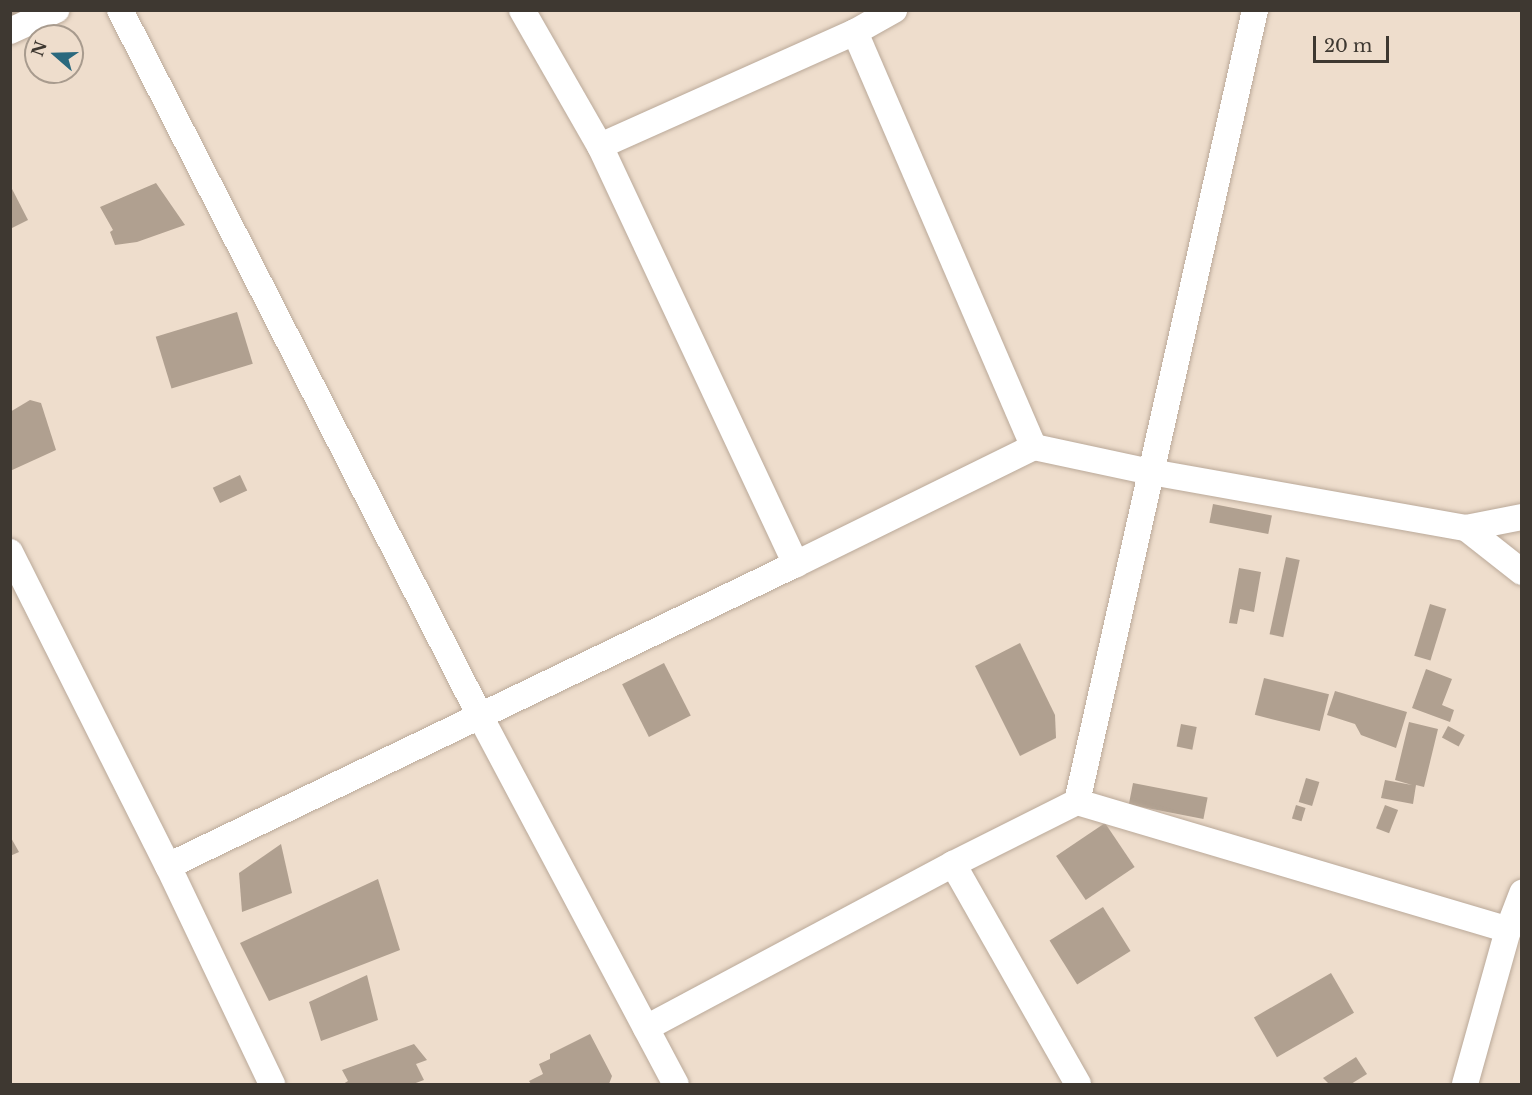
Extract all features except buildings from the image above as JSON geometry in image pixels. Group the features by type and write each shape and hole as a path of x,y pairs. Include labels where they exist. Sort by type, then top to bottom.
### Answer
{"street":[{"path":"10,31 56,10"},
{"path":"120,10 480,716 676,1084"},
{"path":"522,10 600,146 795,564"},
{"path":"600,146 855,32 894,10"},
{"path":"1077,802 1255,10"},
{"path":"855,32 1034,447"},
{"path":"168,866 1034,447 1151,472 1466,528 1521,516"},
{"path":"1466,528 1521,572"},
{"path":"10,552 168,866 272,1084"},
{"path":"646,1028 953,864 1077,802 1508,930"},
{"path":"953,864 1078,1084"},
{"path":"1465,1084 1508,930 1521,893"}]}
